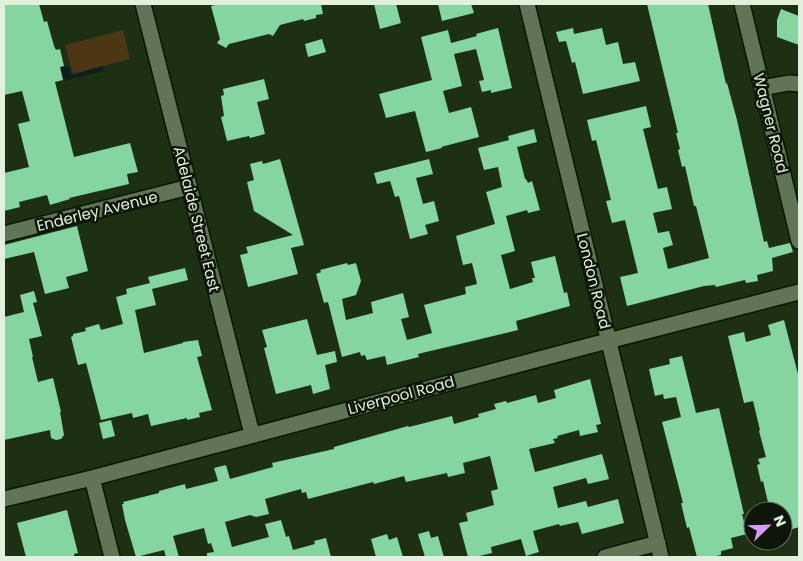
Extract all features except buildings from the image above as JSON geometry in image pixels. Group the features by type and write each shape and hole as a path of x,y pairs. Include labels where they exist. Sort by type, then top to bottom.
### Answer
{"street":[{"name":"Adelaide Street East","path":"142,4 252,434"},
{"name":"London Road","path":"526,4 660,550"},
{"name":"Wagner Road","path":"742,4 799,242"},
{"path":"762,88 789,83 799,84"},
{"name":"Enderley Avenue","path":"4,234 189,187"},
{"name":"Liverpool Road","path":"4,499 92,478 252,434 799,292"},
{"path":"92,478 112,557"},
{"path":"604,557 660,550"}],"shaded area":[{"path":"123,30 130,59 73,74 65,45"},
{"path":"69,66 71,75 103,66 104,71 64,81 60,68"}]}
